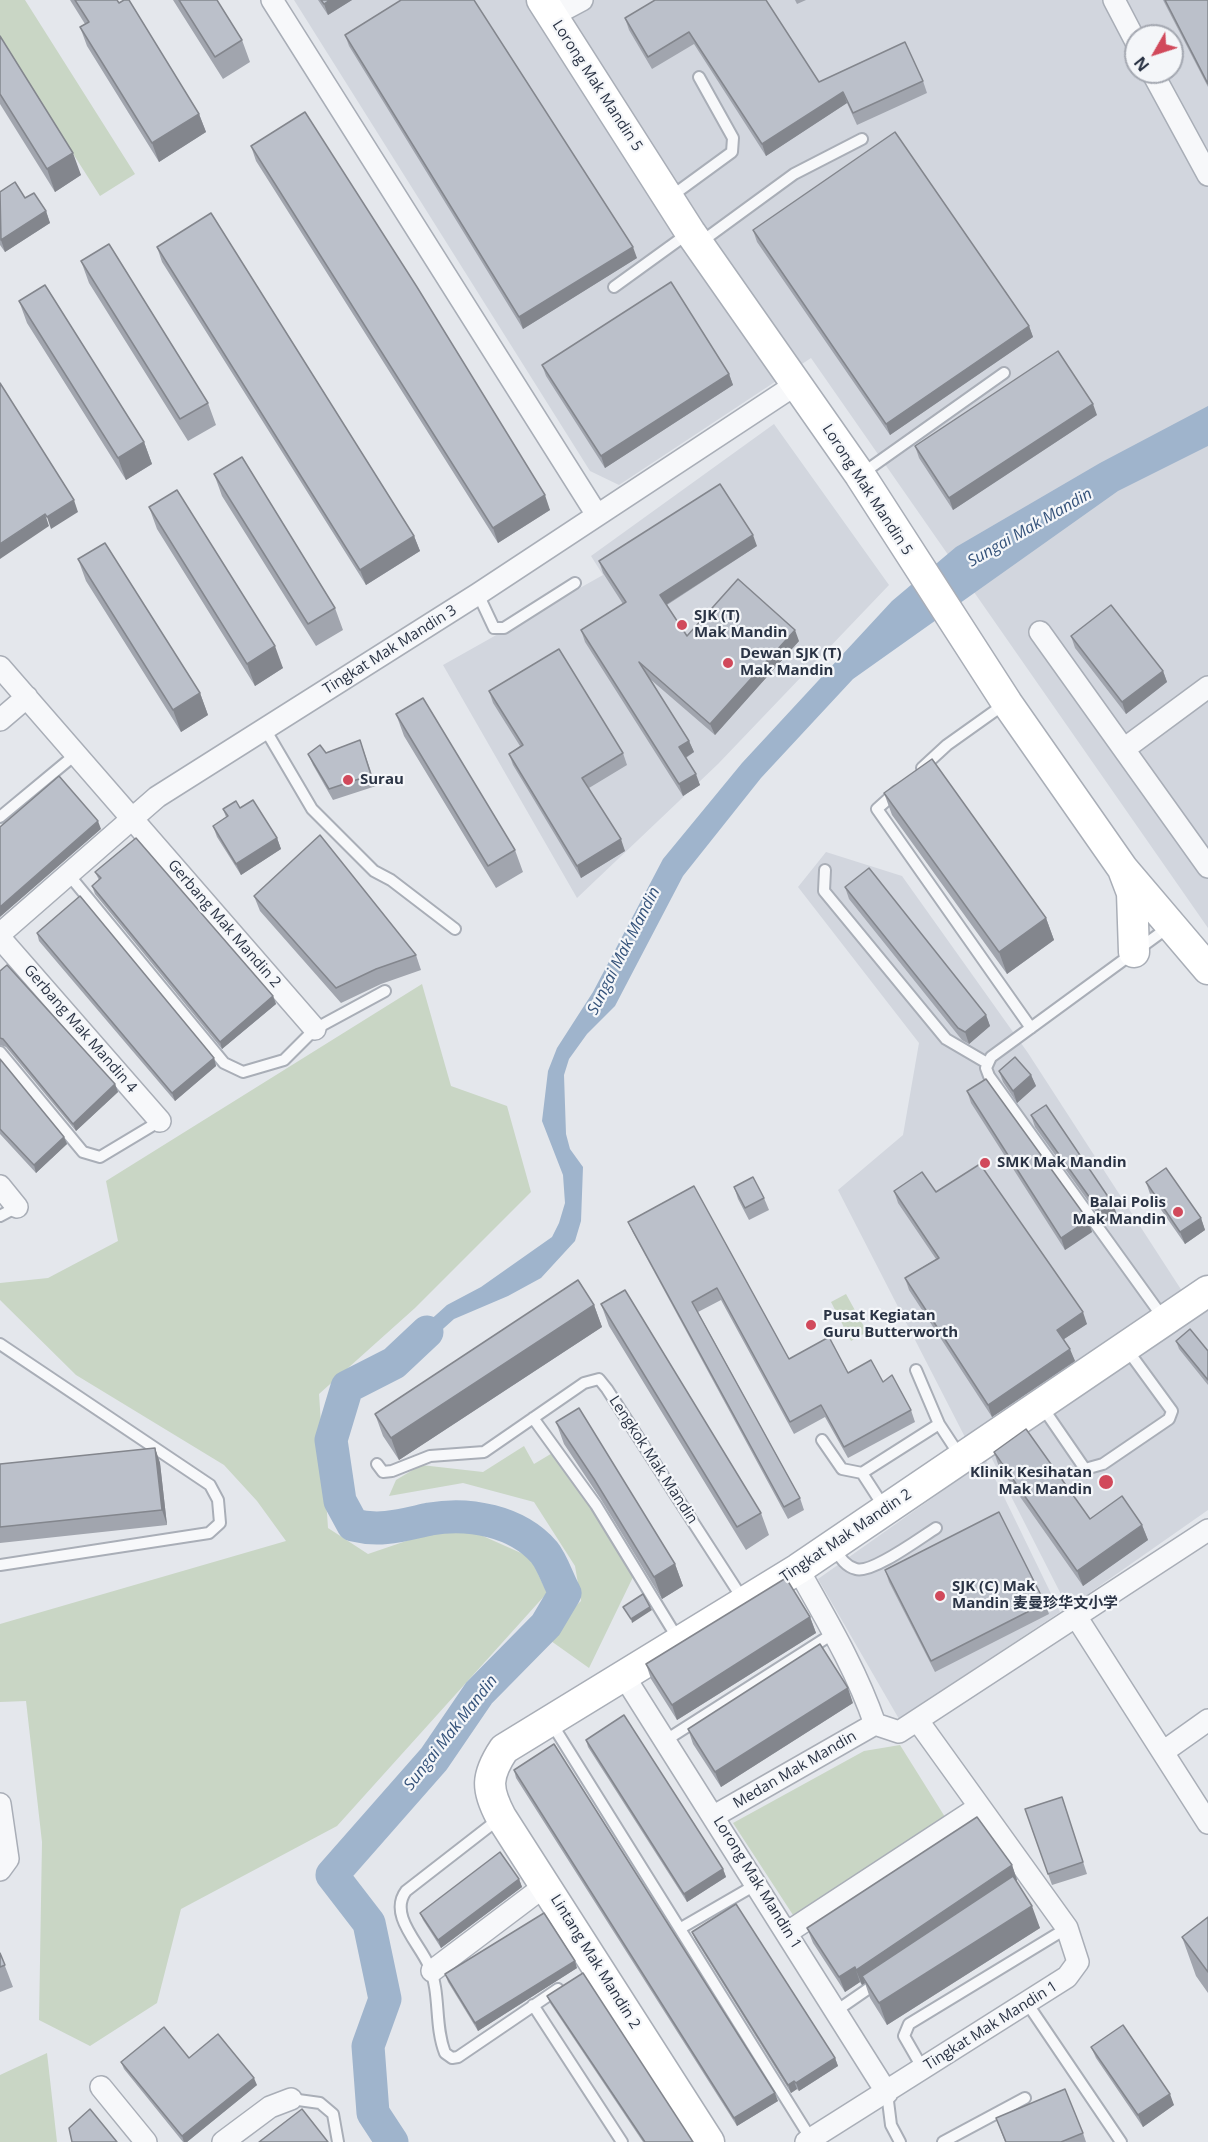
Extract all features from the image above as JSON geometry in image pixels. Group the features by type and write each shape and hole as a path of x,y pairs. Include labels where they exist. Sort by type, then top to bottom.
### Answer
{"street":[{"path":"272,0 597,515"},
{"path":"547,8 582,0"},
{"path":"1114,0 1127,24"},
{"name":"Lorong Mak Mandin 5","path":"547,8 694,238 860,475 1007,703 1123,869 1170,926 1206,964"},
{"path":"1159,84 1208,175"},
{"name":"Tingkat Mak Mandin 3","path":"0,936 157,797 478,594 795,385"},
{"path":"1040,632 1208,867"},
{"name":"Gerbang Mak Mandin 2","path":"0,667 315,1029"},
{"path":"1124,748 1208,687"},
{"path":"0,720 27,697"},
{"path":"1123,869 1132,894 1134,952"},
{"name":"Gerbang Mak Mandin 4","path":"0,936 160,1121"},
{"path":"0,1186 9,1211"},
{"name":"Tingkat Mak Mandin 2","path":"489,1779 494,1764 504,1749 798,1569 1208,1291"},
{"path":"798,1569 834,1633 865,1696 875,1724 899,1732 1077,1618 1208,1530"},
{"path":"1077,1618 1208,1823"},
{"name":"Lorong Mak Mandin 1","path":"624,1676 788,1932 886,2093"},
{"path":"1163,1752 1208,1720"},
{"name":"Tingkat Mak Mandin 1","path":"808,2141 1067,1977 1078,1962 1067,1928 1030,1883 918,1721"},
{"name":"Medan Mak Mandin","path":"714,1816 875,1724"},
{"name":"Lintang Mak Mandin 2","path":"489,1779 492,1800 501,1818 546,1885 592,1968 709,2142"},
{"path":"0,1804 4,1865"},
{"path":"788,1932 979,1807"},
{"path":"432,1971 546,1885"},
{"path":"101,2087 146,2142"},
{"path":"223,2142 270,2107 291,2098"}],"lane":[{"path":"669,198 732,152 733,138 699,77"},
{"path":"614,287 794,174 862,139"},
{"path":"860,475 1004,373"},
{"path":"478,594 494,628 504,628 575,583"},
{"path":"912,777 947,745 1007,703"},
{"path":"265,729 312,809 374,871 391,880 455,929"},
{"path":"0,817 76,754"},
{"path":"903,785 877,809 1031,1028"},
{"path":"825,870 824,891 946,1039 987,1063"},
{"path":"69,874 224,1063 243,1072 284,1060 315,1029 385,991"},
{"path":"1165,1320 989,1076 986,1068 991,1057 1170,926"},
{"path":"0,1052 83,1152 100,1157 160,1121"},
{"path":"0,1344 210,1485 218,1500 220,1522 209,1533 0,1565"},
{"path":"1041,1404 1085,1469 1103,1464 1169,1419 1172,1412 1125,1347"},
{"path":"916,1370 939,1424 962,1458"},
{"name":"Lengkok Mak Mandin","path":"377,1464 383,1472 392,1472 430,1456 484,1452 584,1383 599,1379 744,1602"},
{"path":"533,1418 596,1505 680,1641"},
{"path":"822,1440 842,1469 862,1473 939,1424"},
{"path":"862,1473 886,1510"},
{"path":"833,1545 844,1563 857,1570 870,1569 936,1528"},
{"path":"666,1740 834,1633"},
{"path":"550,1721 681,1928 808,2141"},
{"path":"501,1818 401,1897 402,1917 432,1971 442,2046 445,2053 452,2058 458,2057 570,1982"},
{"path":"681,1928 757,1884"},
{"path":"923,2069 904,2036 909,2024 1067,1928"},
{"path":"836,2011 888,1976"},
{"path":"1027,2003 1121,2142"},
{"path":"533,2005 622,2142"},
{"path":"886,2093 891,2125 900,2142"},
{"path":"291,2098 320,2103 333,2114 338,2142"},
{"path":"944,2142 1025,2098"}],"shaded area":[{"path":"294,0 1208,0 1208,928 811,358 619,485 590,471"},
{"name":"SJK (T) Mak Mandin","path":"774,424 889,585 718,764 577,898 443,665 603,575 591,556"},
{"name":"SMK Mak Mandin","path":"826,852 902,876 1028,1053 1182,1291 968,1443 838,1190 903,1135 919,1043 798,887"},
{"name":"Klinik Kesihatan Mak Mandin","path":"1208,1305 1208,1510 1068,1608 990,1455"},
{"name":"SJK (C) Mak Mandin 麦曼珍华文小学","path":"986,1460 1060,1612 899,1719 818,1579"}],"green space":[{"path":"0,0 25,0 135,174 100,196 0,39"},
{"path":"422,984 451,1086 507,1106 531,1192 415,1308 319,1394 328,1528 368,1554 456,1524 530,1557 547,1593 337,1826 181,1909 157,2003 90,2046 39,2020 42,1842 26,1701 0,1702 0,1624 286,1541 257,1501 224,1465 76,1375 0,1300 0,1283 48,1278 118,1241 106,1181"},
{"path":"846,1294 867,1332 851,1341 831,1302"},
{"path":"524,1446 534,1464 554,1452 634,1575 589,1668 544,1636 581,1601 575,1566 534,1502 463,1483 389,1496 396,1480 421,1465 483,1472"},
{"path":"900,1745 945,1817 793,1915 733,1823 864,1751"},
{"path":"47,2053 57,2142 0,2142 0,2075"}],"water":[{"path":"1208,406 1208,446 1118,491 853,679 761,778 683,876 615,1006 587,1034 569,1059 564,1075 566,1134 570,1149 583,1167 581,1221 575,1241 541,1278 508,1296 454,1319 415,1354 394,1363 405,1343 447,1305 481,1287 552,1237 565,1203 563,1175 542,1121 548,1071 557,1048 593,992 663,859 742,763 892,601 956,547 1100,463"}],"building":[{"path":"75,0 117,0 119,3 129,0 199,114 152,143 80,27 89,22"},
{"path":"179,0 217,0 242,40 215,57"},
{"path":"401,0 474,0 633,247 519,317 345,35"},
{"path":"655,0 766,0 819,82 905,42 923,81 853,113 843,92 762,144 689,32 648,57 625,18"},
{"path":"1165,0 1208,0 1208,84 1184,37 1184,24 1177,24"},
{"path":"0,36 73,153 47,169 0,94"},
{"path":"305,112 417,287 545,495 493,528 251,146"},
{"path":"895,132 1029,326 886,424 753,230"},
{"path":"15,182 25,198 34,193 46,211 1,240 0,192"},
{"path":"211,213 414,536 360,570 157,247"},
{"path":"109,244 208,403 180,419 81,261"},
{"path":"671,282 729,374 601,456 542,365"},
{"path":"45,285 144,442 118,458 19,301"},
{"path":"1058,351 1093,404 949,498 915,446"},
{"path":"0,383 74,500 47,517 45,514 0,544"},
{"path":"242,457 335,608 308,624 214,474"},
{"path":"720,484 753,535 660,595 687,636 738,579 795,630 710,724 639,662 689,741 679,747 696,774 679,784 581,630 626,602 599,561"},
{"path":"177,490 275,646 247,664 149,507"},
{"path":"105,543 200,693 173,710 78,559"},
{"path":"1111,605 1163,671 1122,702 1071,636"},
{"path":"559,649 623,753 582,778 621,839 577,866 509,754 523,745 489,691"},
{"path":"423,698 515,850 488,866 396,714"},
{"name":"Surau","path":"360,740 371,775 329,789 308,754 320,745 326,753"},
{"path":"932,759 1046,918 999,952 884,793"},
{"path":"59,776 98,821 0,907 0,827"},
{"path":"253,800 277,838 236,864 213,826 228,816 223,809 236,801 240,808"},
{"path":"320,835 416,955 376,969 336,988 254,896"},
{"path":"136,838 273,996 220,1042 92,886 101,878 95,872"},
{"path":"869,868 986,1015 965,1032 958,1028 845,887"},
{"path":"80,896 214,1058 172,1093 37,933"},
{"path":"7,965 115,1084 73,1124 0,1038 0,971"},
{"path":"1015,1057 1031,1075 1013,1091 999,1071"},
{"path":"0,1059 64,1137 34,1165 0,1129"},
{"path":"986,1079 1088,1220 1061,1238 967,1091"},
{"path":"1046,1105 1113,1204 1100,1212 1031,1115"},
{"path":"980,1164 1083,1312 1057,1330 1070,1349 988,1405 905,1278 939,1258 894,1191 922,1172 936,1192"},
{"name":"Balai Polis Mak Mandin","path":"1166,1168 1201,1218 1180,1232 1146,1182"},
{"path":"753,1177 764,1198 745,1208 734,1187"},
{"path":"694,1186 789,1359 829,1337 848,1373 871,1360 883,1382 892,1375 911,1410 844,1447 821,1405 790,1422 717,1288 692,1302 800,1498 784,1507 628,1222"},
{"path":"578,1280 594,1305 391,1438 375,1414"},
{"path":"625,1290 761,1513 737,1527 601,1304"},
{"path":"1190,1329 1208,1351 1208,1380 1176,1341"},
{"path":"579,1408 675,1564 654,1577 556,1422"},
{"path":"1026,1429 1090,1519 1122,1496 1142,1525 1077,1571 994,1452"},
{"path":"155,1448 162,1510 0,1527 0,1464"},
{"path":"999,1512 1045,1603 931,1661 885,1570"},
{"path":"786,1578 810,1617 672,1705 646,1664"},
{"path":"643,1594 650,1607 631,1619 623,1607"},
{"path":"820,1644 848,1688 715,1772 688,1729"},
{"path":"624,1715 723,1869 684,1894 586,1740"},
{"path":"554,1744 775,2093 734,2118 514,1770"},
{"path":"1062,1797 1083,1862 1048,1874 1025,1809"},
{"path":"977,1817 1012,1865 856,1970 855,1967 839,1977 807,1928"},
{"path":"500,1852 519,1879 438,1940 420,1913"},
{"path":"1013,1876 1032,1906 879,2003 862,1976"},
{"path":"736,1904 835,2058 796,2083 794,2081 788,2085 692,1932"},
{"path":"544,1913 575,1961 475,2023 445,1974"},
{"path":"1208,1917 1208,1972 1182,1937"},
{"path":"0,1953 5,1965 0,1967"},
{"path":"583,1973 693,2142 645,2142 547,1996"},
{"path":"1123,2025 1170,2094 1138,2115 1091,2047"},
{"path":"164,2027 189,2058 218,2034 254,2078 182,2136 121,2062"},
{"path":"1065,2089 1083,2133 1061,2142 1006,2142 996,2118"},
{"path":"90,2109 117,2142 72,2142 69,2128"},
{"path":"302,2109 328,2142 259,2142"}],"waterway":[{"name":"Sungai Mak Mandin","path":"392,2142 373,2113 368,2046 385,1999 369,1923 332,1875 434,1759 479,1693 546,1625 565,1593 544,1552 533,1541 506,1526 476,1518 445,1517 392,1527 363,1527 353,1525 340,1501 331,1440 347,1387 394,1363 427,1332"}],"place":[{"name":"SJK (T) Mak Mandin","path":"682,625"},
{"name":"Dewan SJK (T) Mak Mandin","path":"728,663"},
{"name":"Surau","path":"348,780"},
{"name":"SMK Mak Mandin","path":"985,1163"},
{"name":"Balai Polis Mak Mandin","path":"1178,1212"},
{"name":"Pusat Kegiatan Guru Butterworth","path":"811,1325"},
{"name":"Klinik Kesihatan Mak Mandin","path":"1106,1482"},
{"name":"SJK (C) Mak Mandin 麦曼珍华文小学","path":"940,1596"}]}
